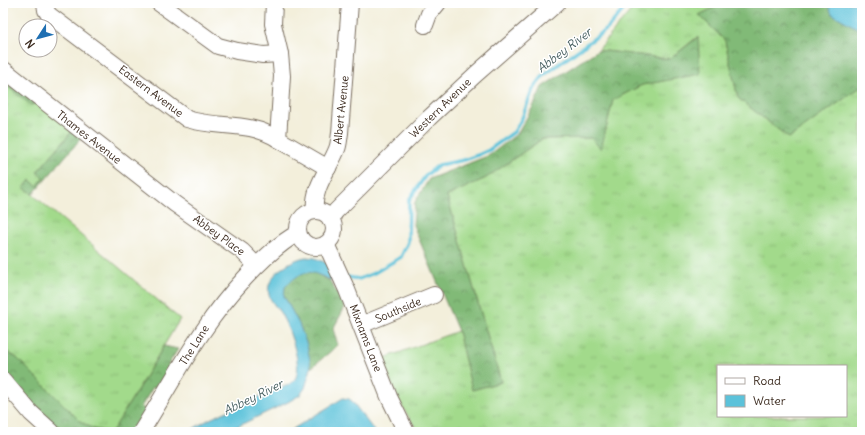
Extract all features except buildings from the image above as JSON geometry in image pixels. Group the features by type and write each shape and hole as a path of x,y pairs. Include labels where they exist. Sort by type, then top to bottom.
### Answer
{"street":[{"name":"Eastern Avenue","path":"45,3 46,10 49,15 187,119 206,123 240,125 266,132 328,168"},
{"path":"159,3 218,46 263,55 280,54"},
{"path":"274,3 273,24 280,54 282,76 278,139"},
{"name":"Albert Avenue","path":"315,211 315,197 318,187 338,148 350,3"},
{"path":"425,25 429,14 438,3"},
{"name":"Western Avenue","path":"330,219 336,211 429,118 476,74 557,3"},
{"name":"Thames Avenue","path":"3,69 175,204"},
{"name":"Abbey Place","path":"175,204 242,251 256,266"},
{"path":"315,211 325,214 333,225 333,232 330,239 326,244 319,246 306,244 298,233 298,226 301,219 305,214 315,211"},
{"path":"256,266 298,233"},
{"name":"Mixnams Lane","path":"326,244 347,290 389,397 406,432"},
{"name":"The Lane","path":"141,432 158,405 169,383 208,322 228,296 256,266"},
{"name":"Southside","path":"361,325 434,295"},
{"path":"3,380 31,412 52,432"}],"green space":[{"path":"637,3 724,3 699,15 725,41 738,98 789,138 862,86 862,432 418,432 398,400 382,359 458,331 472,390 501,382 447,196 486,178 542,139 591,138 601,148 613,100 642,85 699,74 697,37 670,59 598,50"},
{"path":"724,3 827,3 832,14 857,28 862,27 862,86 789,138 738,98 725,41 699,15"},
{"path":"698,37 700,74 642,85 613,100 601,149 591,138 542,139 486,178 447,196 501,382 472,390 458,331 413,225 415,202 429,179 490,155 518,133 534,105 542,87 598,50 670,59"},
{"path":"3,73 40,102 31,105 3,83"},
{"path":"3,83 31,104 40,102 74,129 37,172 44,178 37,186 25,188 180,319 112,432 93,429 80,421 18,359 3,349"},
{"path":"74,129 83,136 33,194 24,188 30,180 37,186 44,178 37,172"},
{"path":"303,272 315,273 330,281 345,307 333,329 338,345 311,368 307,345 299,324 284,296 285,286"},
{"path":"164,346 178,349 168,365 169,372 160,391 153,387 141,407 150,412 138,432 112,432"},
{"path":"3,349 18,359 80,421 93,429 108,432 61,432 49,423 3,372"}],"water":[{"path":"827,3 862,3 862,27 857,28 832,14"},
{"path":"306,257 315,258 331,265 340,283 317,274 306,273 293,279 285,287 284,296 299,324 307,345 310,360 311,368 305,388 300,395 288,402 226,432 188,432 212,418 287,385 295,379 297,373 297,358 295,348 282,315 270,298 269,288 271,281 280,270 293,261"},
{"path":"343,398 352,401 375,432 288,432"}],"waterway":[{"name":"Abbey River","path":"347,277 359,279 374,273 401,257 408,242 409,200 426,175 439,165 464,160 489,150 514,132 522,118 533,89 544,75 607,29 629,3"}]}
